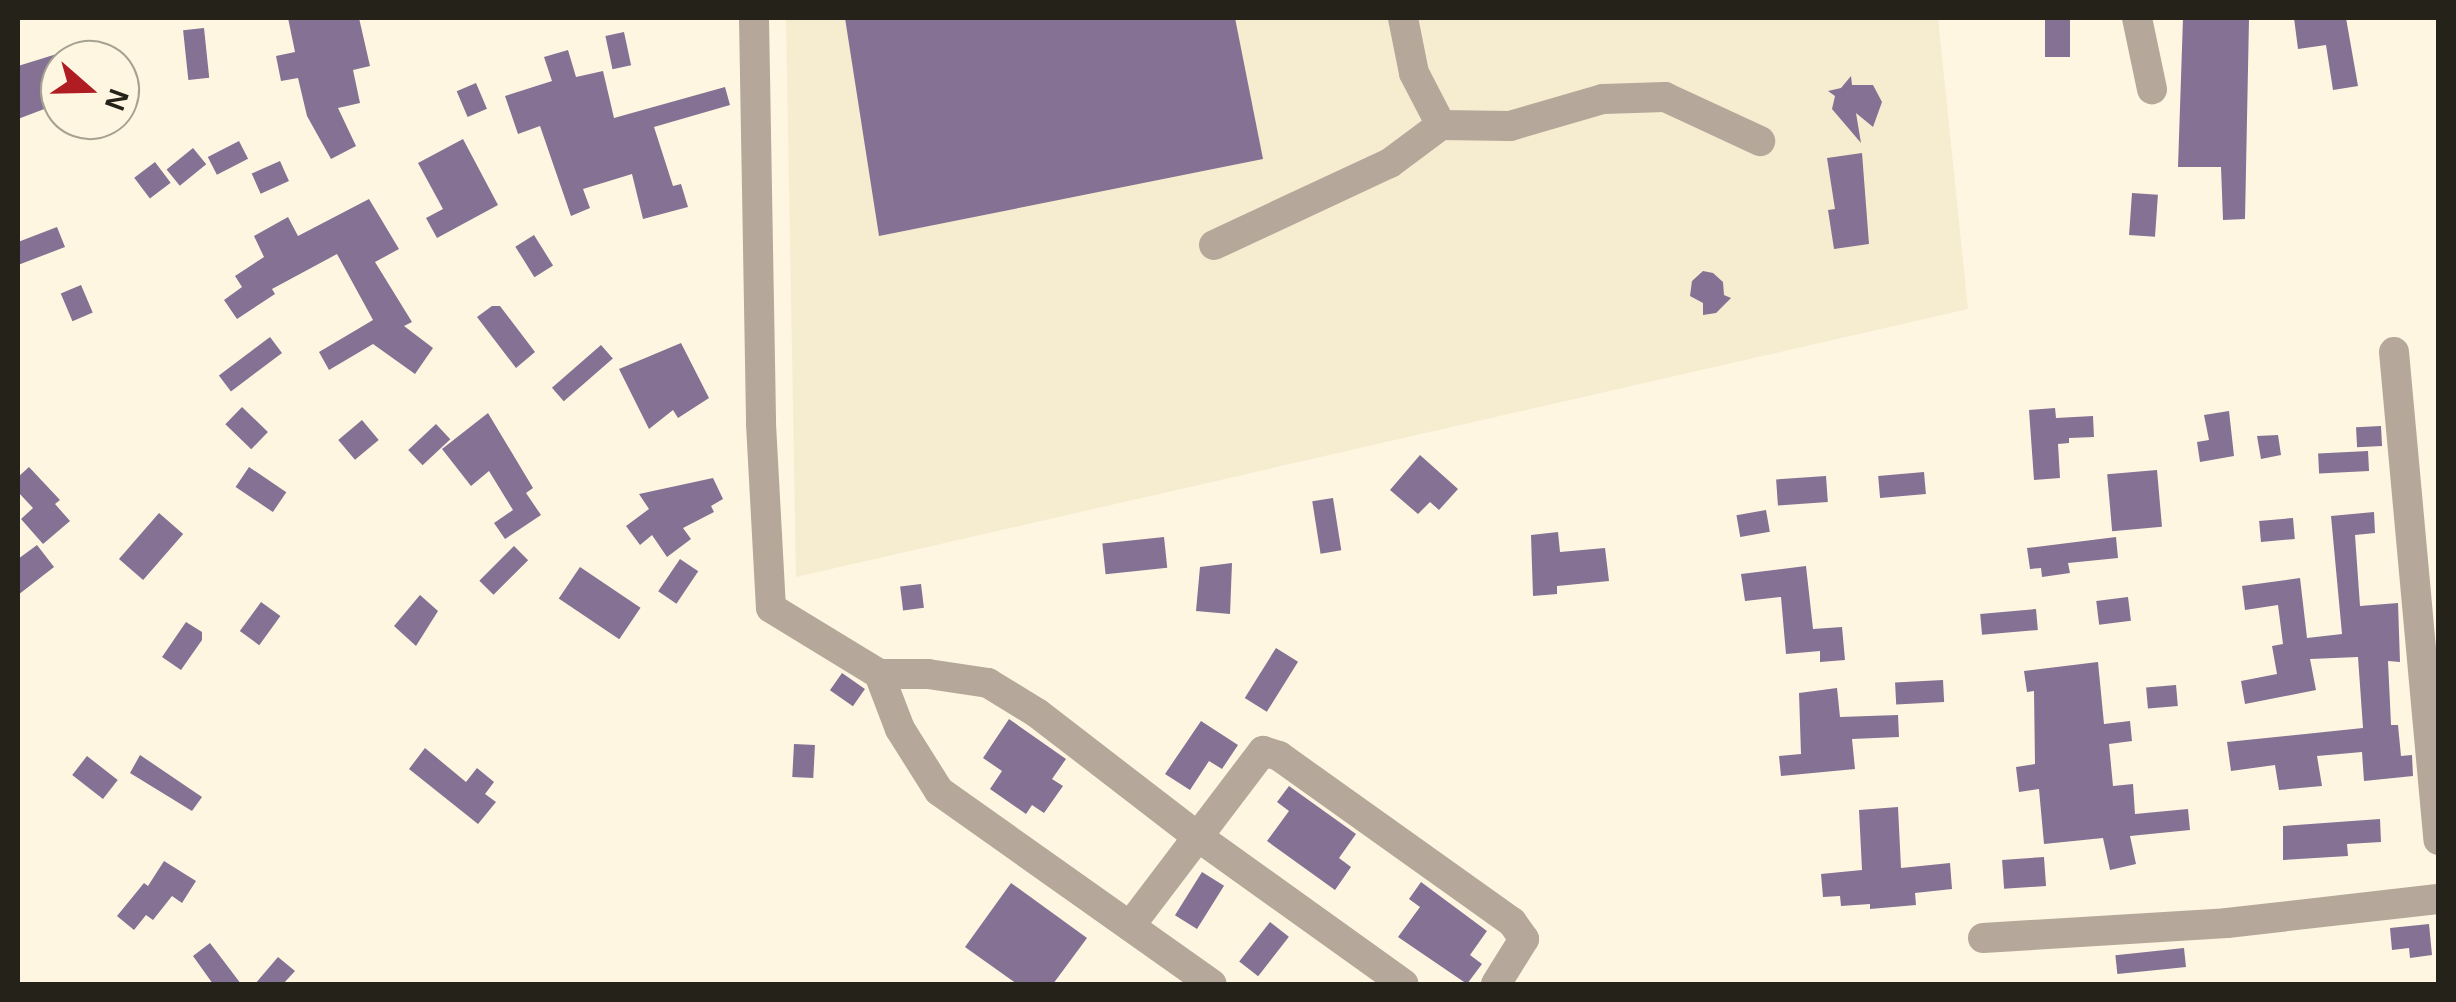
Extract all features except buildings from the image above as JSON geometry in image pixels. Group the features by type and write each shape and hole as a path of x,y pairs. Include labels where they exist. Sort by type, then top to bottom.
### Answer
{"street":[{"path":"754,18 762,443 771,608 879,674 928,674 988,683 1037,713 1197,836 1404,984"},
{"path":"1404,18 1414,72 1442,124"},
{"path":"2137,18 2152,89"},
{"path":"1214,245 1390,164 1442,124 1510,126 1603,99 1665,97 1760,141"},
{"path":"2394,352 2438,840"},
{"path":"879,674 900,729 938,791 1212,984"},
{"path":"1130,926 1263,751 1279,756 1512,922 1524,939 1496,984"},
{"path":"1983,938 2227,923 2438,899"}],"shaded area":[{"path":"786,18 1938,18 1968,309 796,577"}]}
